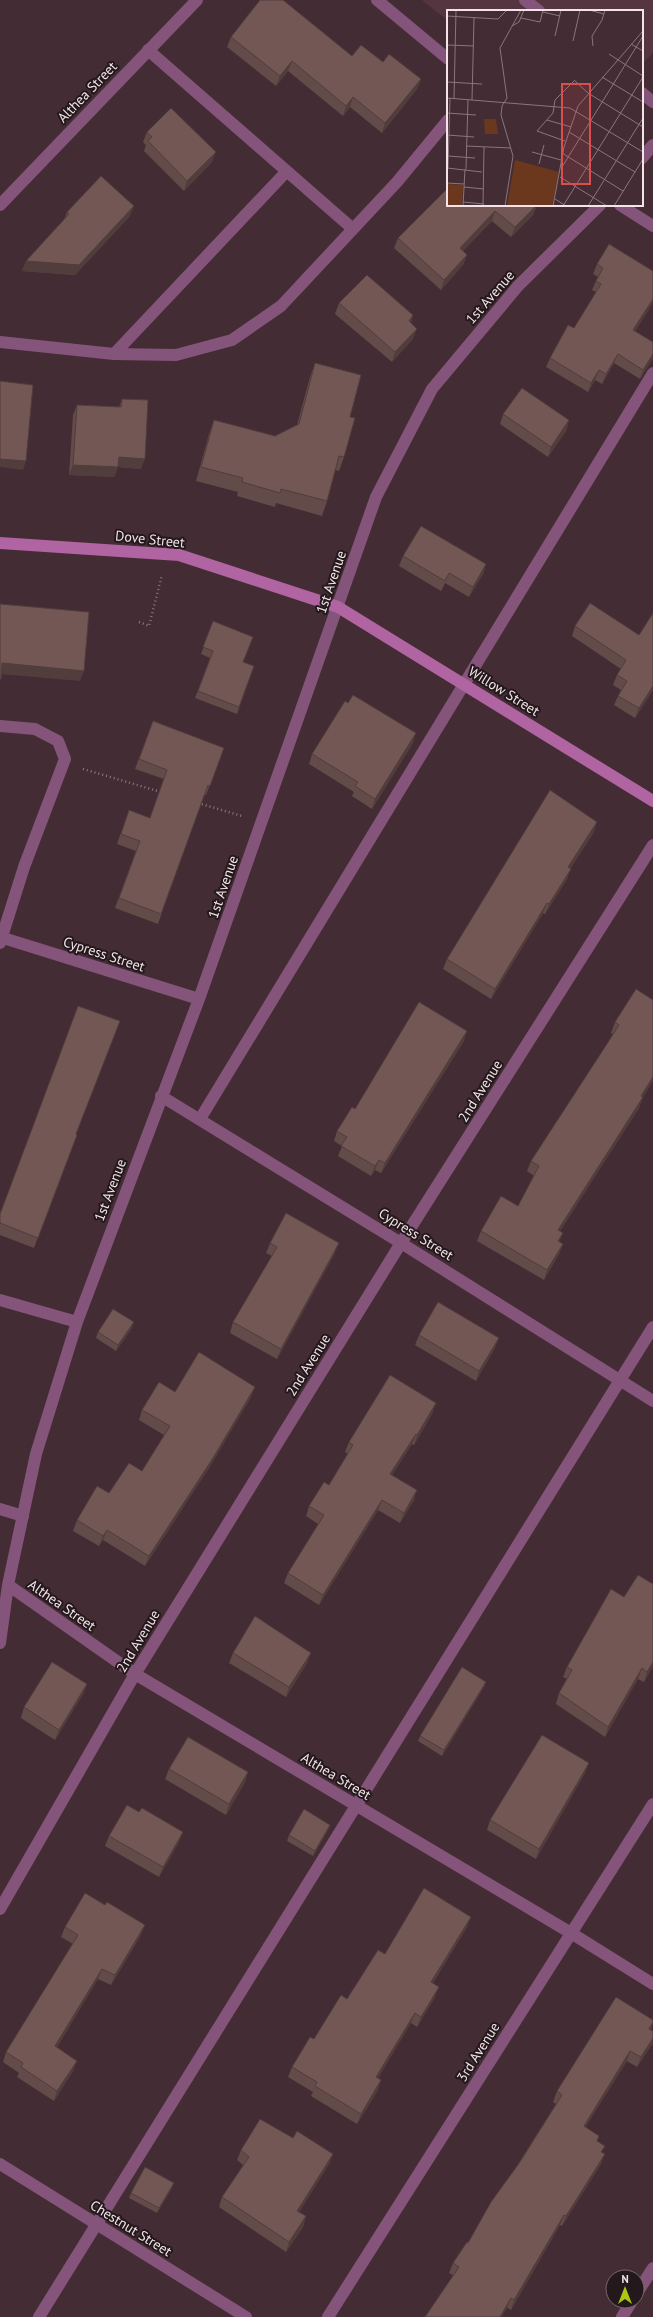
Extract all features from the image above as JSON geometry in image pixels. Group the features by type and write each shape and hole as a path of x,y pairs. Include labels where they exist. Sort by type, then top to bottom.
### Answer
{"street":[{"name":"Althea Street","path":"0,205 197,0"},
{"path":"377,0 447,58"},
{"path":"525,0 538,10"},
{"path":"148,50 353,229"},
{"path":"643,94 653,102"},
{"path":"0,342 114,354 176,355 232,340 281,306 397,182 447,121"},
{"path":"643,157 653,146"},
{"path":"114,354 287,171"},
{"name":"1st Avenue","path":"0,1643 8,1585 36,1454 76,1322 161,1096 199,1000 376,497 432,389 518,286 599,206"},
{"path":"622,206 653,226"},
{"path":"200,1119 653,373"},
{"name":"Dove Street","path":"0,543 179,555 338,607"},
{"name":"Willow Street","path":"338,607 653,801"},
{"path":"0,726 35,729 58,741 65,759 24,867 1,939"},
{"name":"2nd Avenue","path":"0,1909 135,1674 401,1243 653,845"},
{"name":"Cypress Street","path":"1,939 199,1000"},
{"name":"Cypress Street","path":"161,1096 401,1243 653,1401"},
{"path":"0,1300 76,1322"},
{"path":"39,2317 355,1804 653,1327"},
{"path":"0,1509 23,1516"},
{"name":"Althea Street","path":"8,1585 135,1674 571,1933 653,1984"},
{"name":"3rd Avenue","path":"328,2317 653,1804"},
{"name":"Chestnut Street","path":"0,2164 246,2317"},
{"path":"645,2280 653,2268"}],"path":[{"path":"139,622 149,626 168,554"},
{"path":"64,763 169,794"},
{"path":"192,801 261,822"}],"shaded area":[{"path":"422,0 653,0 653,53 643,63 643,10 447,10 447,20"}],"building":[{"path":"260,0 283,0 352,56 361,45 383,62 389,54 421,79 385,123 353,97 346,106 292,61 280,76 231,37"},
{"path":"171,108 216,152 187,181 148,141 152,137 147,132"},
{"path":"101,176 134,206 79,265 26,261 69,214 67,212"},
{"path":"447,189 447,206 536,206 515,227 495,211 460,248 467,255 444,280 398,238"},
{"path":"609,244 653,271 653,299 633,330 653,342 653,354 643,370 618,354 606,374 599,370 591,383 550,358 568,325 574,328 601,284 596,281 603,268 597,264"},
{"path":"367,275 413,315 409,321 417,329 395,352 339,303"},
{"path":"315,363 361,375 350,417 355,418 344,457 339,456 327,501 281,489 280,493 242,482 243,478 201,467 214,420 275,436 299,424"},
{"path":"0,381 33,385 26,461 0,459"},
{"path":"522,388 569,420 551,447 503,414"},
{"path":"122,399 148,400 145,459 119,457 118,467 73,465 77,405 121,407"},
{"path":"421,526 486,564 473,587 449,573 445,581 403,556"},
{"path":"590,603 639,635 653,613 653,686 639,708 618,696 627,681 617,675 626,660 575,626"},
{"path":"0,604 89,612 84,671 2,663 0,679"},
{"path":"213,621 253,637 243,662 254,666 239,707 198,691 213,651 203,647"},
{"path":"353,695 416,733 375,799 355,786 358,782 312,754 345,701 348,703"},
{"path":"153,721 224,748 210,786 208,785 161,914 119,898 140,841 121,834 129,810 150,818 167,770 139,759"},
{"path":"550,790 597,822 568,867 571,869 549,904 547,903 495,989 447,959"},
{"path":"636,989 653,1000 653,1077 641,1096 643,1097 558,1230 563,1233 558,1241 563,1244 547,1270 481,1231 501,1196 518,1206 539,1166 531,1161 619,1025 615,1022"},
{"path":"419,1002 467,1031 385,1163 379,1160 375,1166 341,1146 347,1137 337,1131 352,1107 355,1109"},
{"path":"78,1006 120,1021 76,1134 77,1135 38,1238 0,1223 0,1214"},
{"path":"286,1213 339,1243 281,1349 233,1322 277,1247 270,1243"},
{"path":"438,1302 499,1338 479,1371 419,1335"},
{"path":"113,1309 134,1322 118,1345 98,1332"},
{"path":"199,1352 255,1387 213,1458 149,1556 107,1530 103,1536 77,1520 97,1486 109,1493 129,1463 142,1471 170,1426 142,1410 159,1382 175,1392"},
{"path":"390,1375 436,1403 417,1435 416,1434 390,1474 417,1490 404,1513 382,1500 323,1595 288,1573 324,1515 309,1506 324,1482 329,1485 353,1445 349,1442"},
{"path":"638,1575 653,1584 653,1662 647,1672 642,1668 608,1727 559,1693 572,1670 567,1667 611,1589 624,1597"},
{"path":"255,1616 311,1653 289,1687 233,1653"},
{"path":"52,1662 87,1684 59,1730 24,1707"},
{"path":"462,1667 486,1682 444,1750 420,1736"},
{"path":"542,1735 589,1763 539,1849 490,1820"},
{"path":"188,1737 248,1772 229,1804 169,1769"},
{"path":"127,1805 139,1812 142,1808 183,1832 163,1867 109,1836"},
{"path":"304,1809 330,1825 315,1851 289,1835"},
{"path":"424,1888 471,1917 431,1982 439,1987 421,2017 415,2013 376,2077 381,2080 361,2114 315,2086 317,2082 292,2067 310,2037 314,2039 341,1995 347,1999 378,1950 385,1954"},
{"path":"85,1893 105,1905 107,1902 145,1925 115,1975 102,1969 55,2046 77,2061 57,2091 21,2067 23,2063 6,2052 78,1935 65,1927"},
{"path":"616,1997 653,2020 649,2029 653,2031 653,2038 641,2057 630,2051 584,2126 599,2136 597,2141 605,2146 601,2152 605,2154 566,2216 564,2215 514,2300 511,2298 500,2317 425,2317 459,2267 453,2263 467,2242 468,2243 491,2202 520,2162 562,2095 557,2091"},
{"path":"260,2119 293,2138 297,2131 333,2154 297,2211 306,2216 289,2242 222,2197 249,2157 241,2150"},
{"path":"145,2167 174,2183 159,2208 131,2193"}]}
